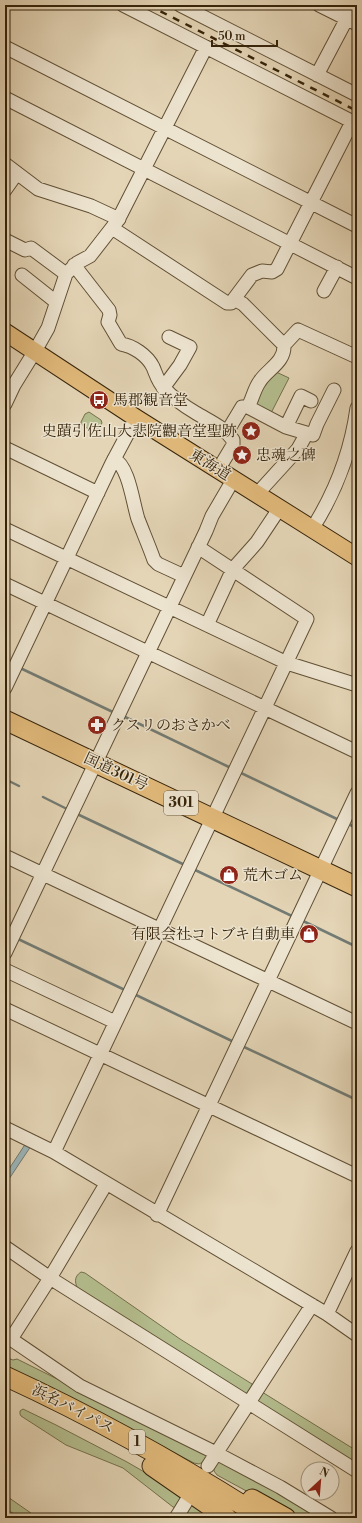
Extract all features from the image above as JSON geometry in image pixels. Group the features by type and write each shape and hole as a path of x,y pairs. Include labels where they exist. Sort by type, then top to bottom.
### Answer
{"highway":[{"name":"国道301号","path":"5,720 357,887"},
{"name":"浜名バイパス","path":"5,1376 66,1405 156,1460 263,1518"},
{"name":"浜名バイパス","path":"5,1390 84,1429 156,1460 239,1518"},
{"name":"1","path":"156,1460 227,1518"},
{"path":"156,1460 229,1487 286,1518"}],"main road":[{"name":"東海道","path":"5,332 136,418 357,557"}],"street":[{"path":"5,164 38,189 92,206 226,303 231,302 234,299 252,275 262,271 272,272 277,268 310,202 354,123 123,5"},
{"path":"180,5 357,96"},
{"path":"319,5 352,22"},
{"path":"317,75 352,22 354,5"},
{"path":"5,47 357,226"},
{"path":"5,404 48,328 56,302 70,270 90,256 115,224 206,47"},
{"path":"5,98 357,278"},
{"path":"5,190 17,173"},
{"path":"5,240 25,250 31,248 70,270 109,310 110,315 108,322 121,344 131,346 146,358 152,366 159,383 163,388 194,412 227,432 233,440 233,443 218,470"},
{"path":"324,292 337,267"},
{"path":"22,275 56,302"},
{"path":"234,299 243,304 284,345"},
{"path":"248,407 259,382 266,373 277,364 284,350 284,345 298,330 357,357"},
{"path":"163,388 180,365 190,347 169,337"},
{"path":"227,432 242,407 248,407 286,427 314,435 317,424 334,390"},
{"path":"286,427 301,396 311,401"},
{"path":"312,529 326,507 335,486 349,445 356,416"},
{"path":"5,688 114,459 136,418"},
{"path":"257,494 298,449 307,433"},
{"path":"5,448 98,492"},
{"path":"114,459 117,460 126,474 138,518 154,560 158,564 184,576"},
{"path":"5,953 212,516 233,480"},
{"path":"207,625 233,569 257,542 279,508"},
{"path":"5,529 287,663 357,685"},
{"path":"54,1152 307,619 198,547"},
{"path":"5,584 357,752"},
{"path":"157,1215 357,793"},
{"path":"5,856 357,1023"},
{"path":"5,970 115,1022"},
{"path":"5,1009 357,1176"},
{"path":"5,1128 54,1152 157,1215 327,1314 357,1335"},
{"path":"106,1184 50,1278 8,1337 80,1386 216,1453 280,1487 331,1518"},
{"path":"5,1246 50,1278 357,1471"},
{"path":"327,1314 356,1254"},
{"path":"208,1466 312,1305"},
{"path":"176,1518 186,1500"}],"green space":[{"path":"274,371 289,378 270,415 253,406 257,393"},
{"path":"89,412 101,420 102,423 98,429 93,432 81,424 85,414"},
{"path":"81,1272 85,1273 180,1339 252,1384 253,1386 248,1397 79,1291 76,1286 76,1278"},
{"path":"5,1357 13,1360 17,1359 206,1453 205,1459 199,1464 194,1463 70,1397 5,1366"},
{"path":"262,1392 357,1451 357,1468 256,1405 255,1398"},
{"path":"23,1409 127,1462 153,1477 183,1498 177,1508 173,1507 123,1468 66,1445 21,1416 20,1411"},
{"path":"220,1461 325,1518 296,1518 217,1475 214,1468"},
{"path":"5,1495 38,1518 20,1518 5,1508"},
{"path":"190,1503 215,1518 188,1518 184,1513"}],"water":[{"path":"26,1143 31,1146 5,1185 5,1175"}],"waterway":[{"path":"309,5 316,8"},
{"path":"18,667 115,713"},
{"path":"123,716 231,768"},
{"path":"239,772 339,820"},
{"path":"5,779 19,786"},
{"path":"43,797 69,810"},
{"path":"75,813 187,866"},
{"path":"348,824 357,828"},
{"path":"193,869 294,917"},
{"path":"301,920 357,947"},
{"path":"16,938 127,991"},
{"path":"134,994 234,1042"},
{"path":"242,1046 357,1100"},
{"path":"354,1248 357,1241"}],"railway":[{"path":"148,5 357,111"}],"place":[{"name":"馬郡観音堂","path":"99,400"},
{"name":"史蹟引佐山大悲院觀音堂聖跡","path":"251,431"},
{"name":"忠魂之碑","path":"242,455"},
{"name":"クスリのおさかべ","path":"97,725"},
{"name":"荒木ゴム","path":"229,875"},
{"name":"有限会社コトブキ自動車","path":"309,934"}]}
